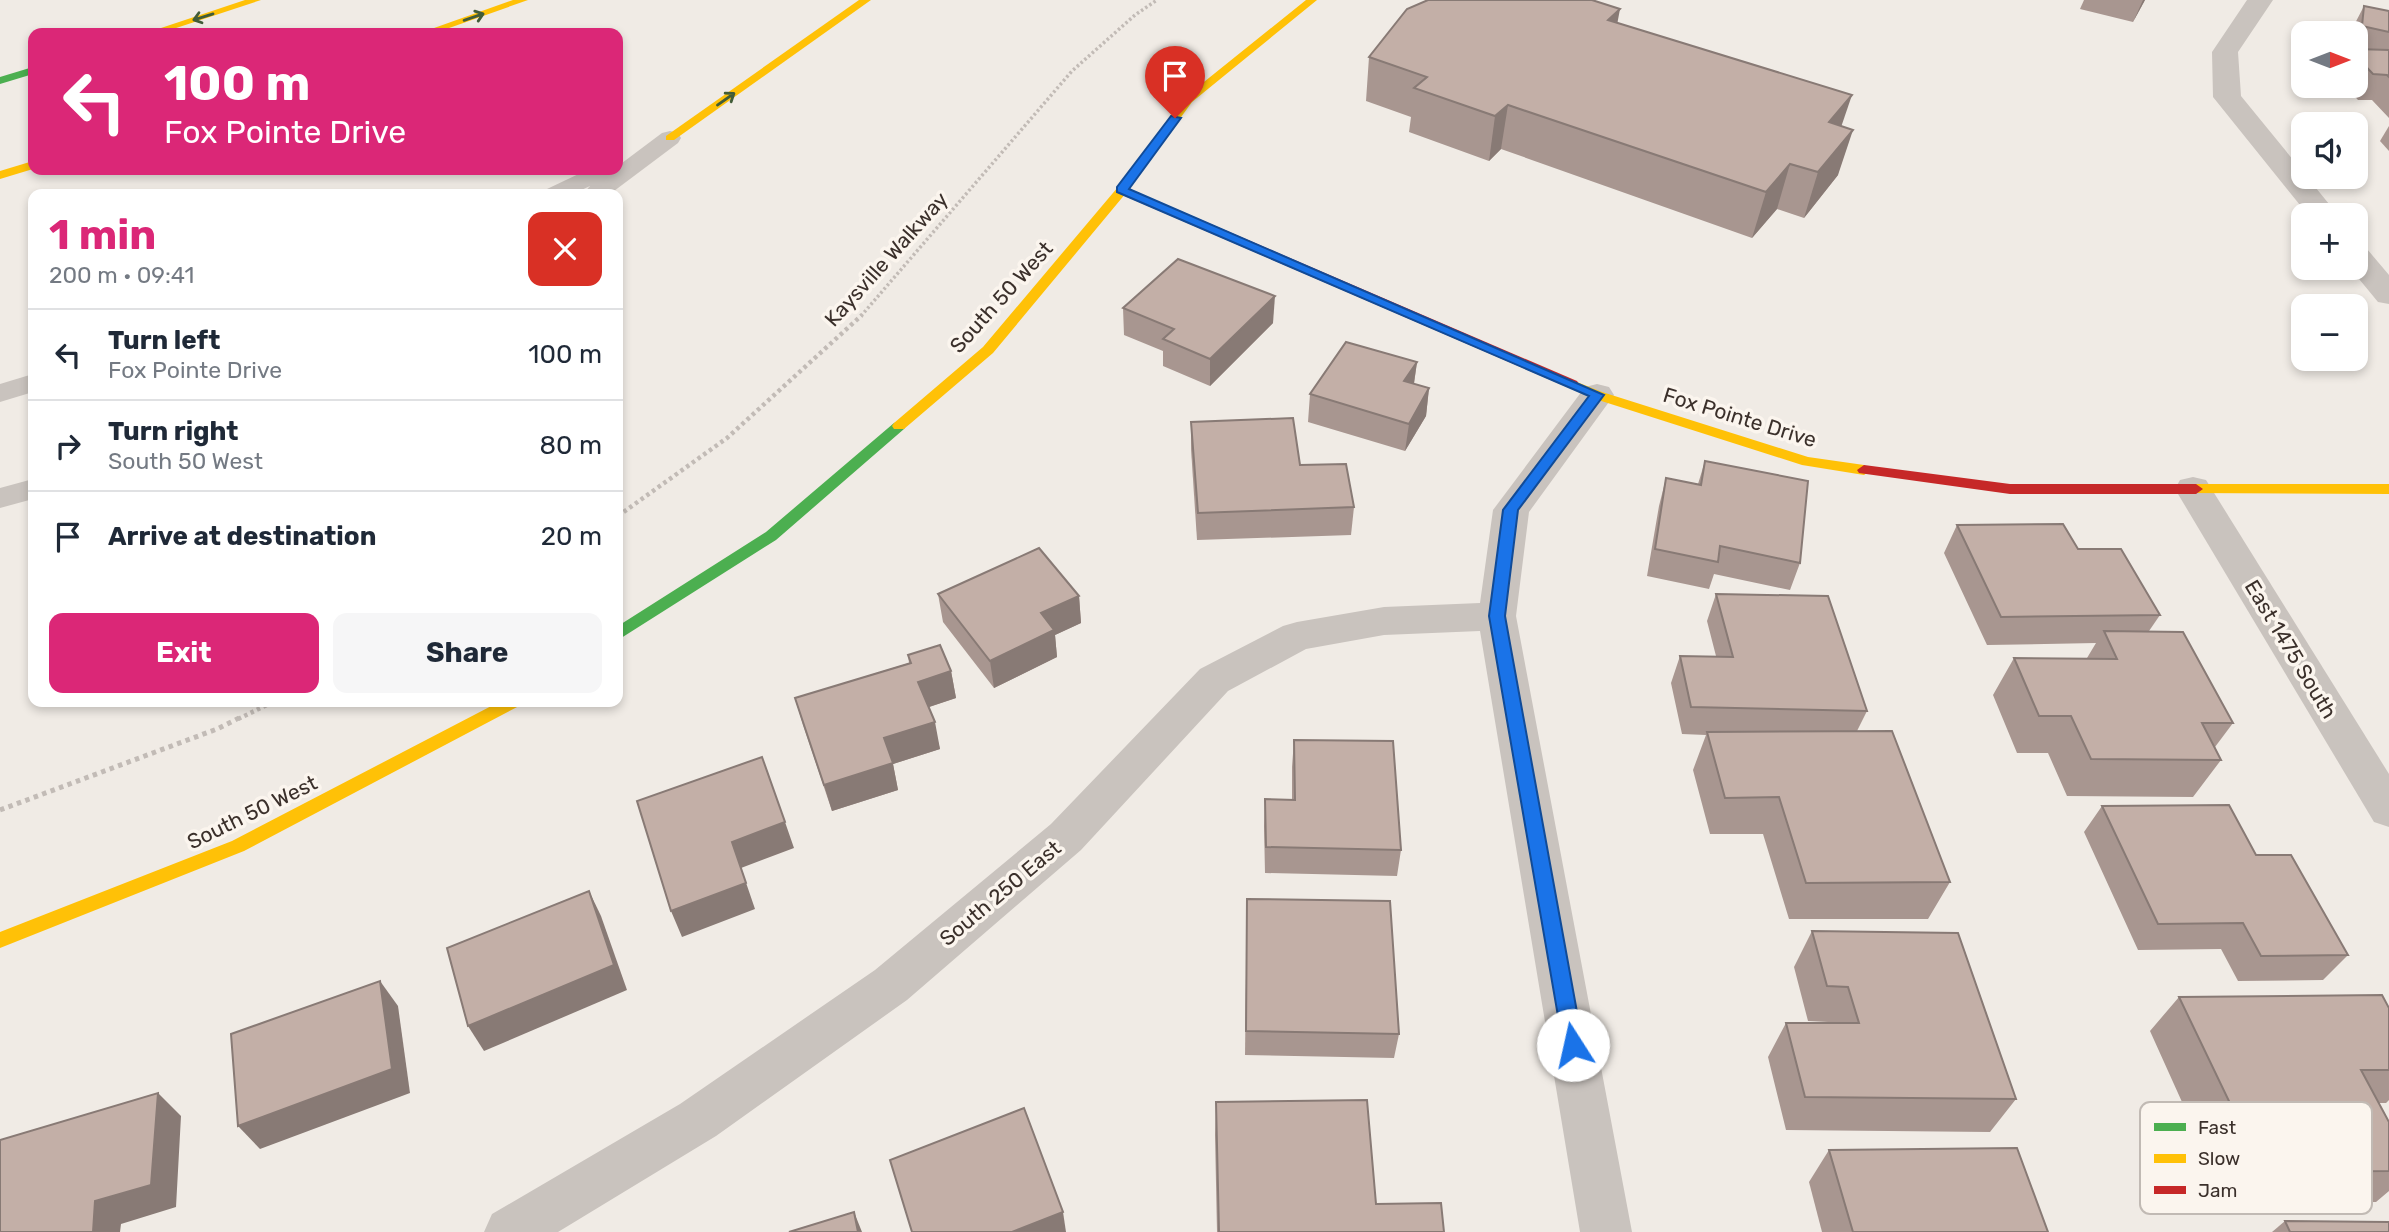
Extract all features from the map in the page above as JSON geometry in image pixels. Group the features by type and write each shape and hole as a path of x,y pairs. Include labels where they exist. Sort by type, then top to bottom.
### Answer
{"main road":[{"path":"166,28 256,0"},
{"path":"440,28 523,0"},
{"path":"670,138 866,0"},
{"name":"South 50 West","path":"623,631 771,536 988,350 1122,190 1188,100 1312,0"},
{"path":"0,81 28,72"},
{"path":"0,175 28,167"},
{"name":"Fox Pointe Drive","path":"1122,190 1597,395 1807,462 2010,489 2389,489"},
{"name":"South 50 West","path":"0,940 238,846 503,707"}],"street":[{"path":"2260,0 2225,52 2227,97 2313,203"},
{"path":"2368,270 2389,295"},
{"path":"1597,395 1511,510 1497,616 1606,1232"},
{"name":"East 1475 South","path":"2193,489 2389,810"},
{"name":"South 250 East","path":"510,1232 698,1120 891,985 1066,836 1214,680 1297,636 1384,621 1497,616"}],"lane":[{"path":"623,162 670,138"},
{"path":"623,173 670,138"},
{"path":"565,189 595,175"},
{"path":"602,189 620,175"},
{"path":"0,393 28,385"},
{"path":"0,498 28,490"}],"path":[{"name":"Kaysville Walkway","path":"623,512 727,438 781,386 854,324 1072,71 1135,15 1157,0"},
{"path":"0,810 216,729 262,707"}],"building":[{"path":"1428,0 1592,0 1620,9 1608,20 1852,95 1829,122 1853,130 1818,172 1790,164 1766,192 1508,105 1495,116 1414,88 1427,77 1369,57 1407,9"},
{"path":"2364,6 2389,11 2389,32 2368,27 2368,21 2362,21"},
{"path":"2368,49 2389,50 2389,77 2373,74 2368,69"},
{"path":"1178,259 1275,296 1210,359 1163,339 1174,329 1123,308"},
{"path":"1346,342 1417,362 1404,381 1429,388 1409,424 1310,394"},
{"path":"1293,418 1300,465 1346,464 1354,507 1198,513 1191,422"},
{"path":"1705,461 1808,481 1800,563 1720,546 1718,562 1655,549 1666,478 1701,485"},
{"path":"2063,524 2078,549 2121,549 2160,615 2001,617 1957,525"},
{"path":"1039,548 1079,596 1041,613 1054,630 990,661 938,594"},
{"path":"1716,594 1828,596 1867,711 1691,707 1680,656 1733,657"},
{"path":"2104,631 2183,632 2233,723 2202,723 2221,760 2091,759 2071,716 2039,716 2014,658 2117,659"},
{"path":"940,645 951,671 918,682 935,722 884,738 893,763 824,785 795,698 911,663 908,655"},
{"path":"1892,731 1950,882 1806,883 1779,797 1725,798 1707,732"},
{"path":"1294,740 1393,741 1401,850 1266,847 1265,799 1295,800"},
{"path":"762,757 785,822 732,842 746,883 671,911 637,801"},
{"path":"2229,805 2256,855 2291,855 2348,955 2261,956 2243,923 2158,924 2102,806"},
{"path":"589,891 614,965 468,1026 447,948"},
{"path":"1247,899 1390,901 1399,1034 1246,1031"},
{"path":"1812,931 1958,933 2016,1099 1805,1097 1786,1023 1859,1023 1848,987 1827,986"},
{"path":"380,981 392,1069 238,1126 231,1034"},
{"path":"2382,995 2389,1008 2389,1070 2361,1070 2389,1122 2389,1171 2372,1171 2372,1102 2229,1102 2179,997"},
{"path":"158,1093 151,1185 95,1201 93,1232 0,1232 0,1140"},
{"path":"1367,1100 1376,1204 1441,1203 1444,1232 1219,1232 1216,1102"},
{"path":"1024,1108 1063,1212 1012,1232 912,1232 890,1160"},
{"path":"2017,1148 2048,1232 1853,1232 1829,1150"},
{"path":"854,1212 858,1232 789,1232"},
{"path":"2285,1221 2389,1222 2389,1232 2290,1232"}],"traffic: fast":[{"path":"0,81 28,72"},
{"path":"623,631 771,536 899,426"}],"traffic: slow":[{"path":"167,28 256,0"},
{"path":"440,28 523,0"},
{"path":"670,138 866,0"},
{"path":"899,426 988,350 1122,190 1188,100 1312,0"},
{"path":"0,175 28,167"},
{"path":"1572,384 1597,395 1807,462 1864,470"},
{"path":"2196,489 2389,489"},
{"path":"0,940 238,846 503,707"}],"traffic: jam":[{"path":"1122,190 1572,384"},
{"path":"1864,470 2010,489 2196,489"}],"route":[{"path":"1175,118 1122,190 1597,395 1511,510 1497,616 1573,1045"}]}
